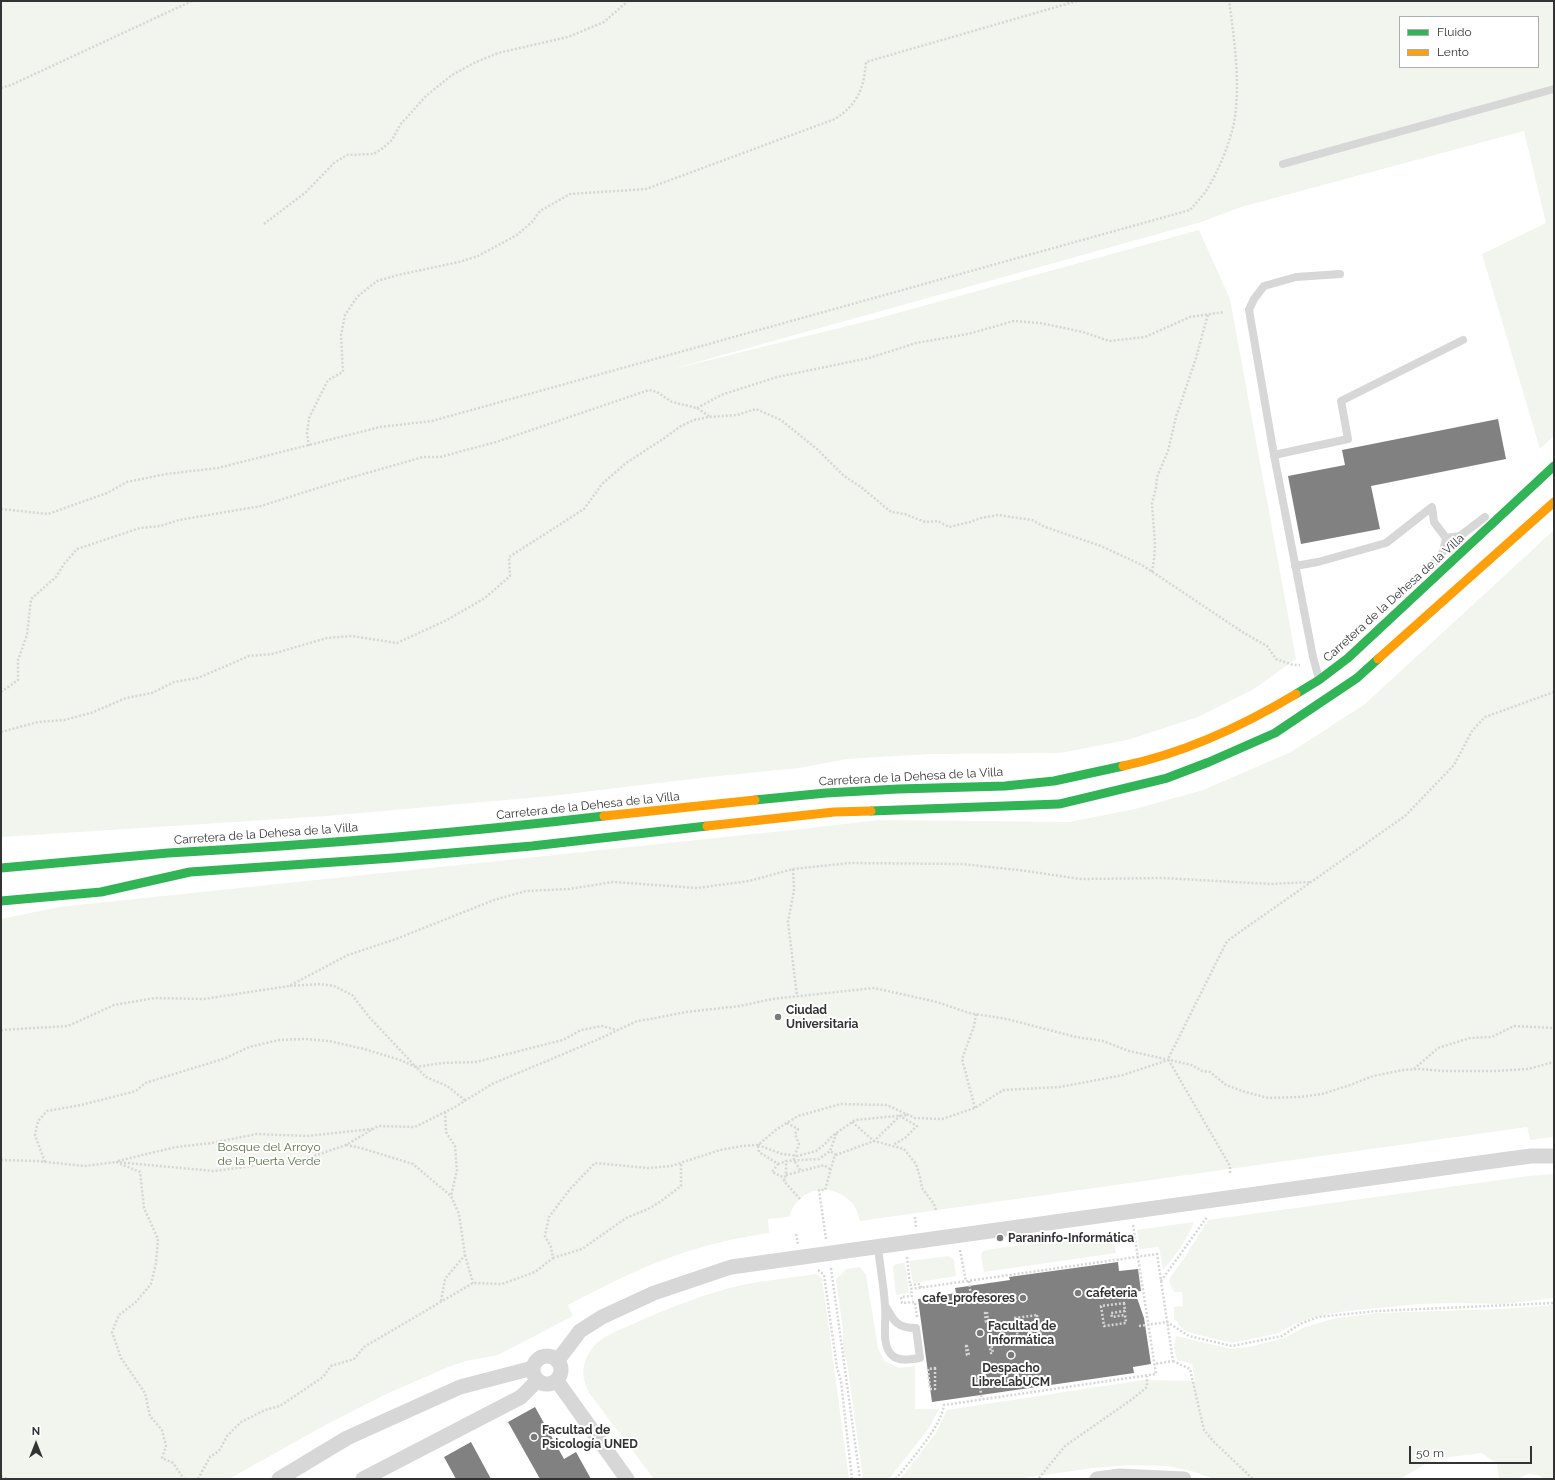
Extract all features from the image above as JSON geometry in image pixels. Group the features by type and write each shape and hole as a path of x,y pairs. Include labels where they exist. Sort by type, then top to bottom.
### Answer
{"main road":[{"name":"Carretera de la Dehesa de la Villa","path":"168,853 386,838 514,827 644,811 826,793 898,788 1005,786 1054,781 1152,760 1208,740 1263,714 1319,680 1348,658 1554,466"},
{"path":"119,878 386,859 532,846 834,812 1059,804 1166,778 1209,762 1276,733 1357,678 1554,502"},
{"path":"87,851 168,853"},
{"path":"1,868 168,853"},
{"path":"17,900 101,892 190,872"}],"street":[{"path":"1,902 17,900"},
{"path":"558,1360 580,1331 626,1304 654,1292 731,1267 1500,1160 1531,1156 1554,1156"},
{"path":"363,1479 521,1397 535,1374 535,1363 543,1356 548,1356 558,1360 562,1368 562,1373 557,1381 547,1385 535,1374"},
{"path":"280,1479 347,1438 460,1387 535,1374"},
{"path":"557,1381 627,1479"},
{"path":"1097,1479 1120,1476 1184,1479"}],"lane":[{"path":"1283,164 1554,89"},
{"path":"1319,680 1312,657 1274,455 1249,310 1254,299 1264,286 1296,277 1340,274"},
{"path":"1274,455 1348,439 1341,401 1463,340"},
{"path":"1446,538 1460,536 1554,466"},
{"path":"1295,566 1318,562 1386,543 1432,507 1434,522 1446,538 1443,552 1348,658"},
{"path":"878,1247 886,1308 884,1324 889,1352 894,1357 902,1360 920,1358 916,1328 906,1328 898,1325 886,1308"}],"path":[{"path":"1,88 192,1"},
{"path":"264,224 306,192 334,163 347,156 374,154 383,148 392,140 400,125 426,96 452,75 474,63 498,53 568,37 604,22 628,1"},
{"path":"309,446 307,434 309,418 328,380 343,372 341,335 345,315 357,297 377,281 459,262 478,256 517,235 532,222 540,211 570,194 646,189 835,119 845,112 855,101 862,86 866,62 1077,1"},
{"path":"1,509 48,514 107,493 127,482 166,474 218,468 380,428 432,421 1190,210 1206,191 1221,160 1232,131 1236,109 1235,42 1230,1"},
{"path":"698,408 721,394 776,377 869,358 916,343 968,334 1014,321 1083,332 1109,341 1145,337 1190,317 1224,312"},
{"path":"1152,572 1155,545 1152,503 1156,488 1156,477 1168,451 1176,417 1192,372 1208,314"},
{"path":"1,692 18,680 18,660 26,635 31,599 56,577 64,564 77,549 140,528 160,526 179,520 260,506 423,457 440,457 489,444 649,390 657,392 672,402 698,408 709,417"},
{"path":"1,732 38,722 64,720 91,713 126,698 152,693 174,682 198,678 249,656 272,654 327,638 352,636 397,643 445,621 485,598 510,576 509,557 584,509 602,484 626,463 681,426 694,420 709,417 737,415 756,409 781,420 817,449 844,476 861,487 891,512 906,514 925,522 938,521 949,527 998,515 1032,520 1045,527 1101,546 1142,565 1244,633 1267,646 1276,659 1292,666 1300,665"},
{"path":"758,1145 776,1129 798,1116 841,1104 887,1105 915,1118 942,1119 975,1108 1003,1090 1060,1088 1123,1075 1168,1059 1227,941 1405,816 1454,765 1472,731 1485,717 1554,692"},
{"path":"289,986 348,955 396,939 494,900 526,891 569,889 613,882 697,888 749,881 793,869 850,863 962,864 1027,871 1080,880 1163,878 1271,884 1310,882"},
{"path":"793,869 794,890 788,922 797,996"},
{"path":"1,1030 68,1026 114,1005 156,998 204,999 289,986 328,985 334,986 352,995 370,1018 426,1077 447,1086 466,1101"},
{"path":"116,1162 214,1171 305,1159 346,1146 378,1126 415,1127 466,1101 492,1084 617,1031 637,1020 797,996 874,988 937,1002 976,1014 1007,1019 1076,1037 1103,1042 1129,1051 1192,1065 1202,1071 1210,1072 1226,1085 1268,1098 1300,1097 1322,1094 1373,1076 1413,1069 1443,1071 1494,1071 1528,1069 1554,1062"},
{"path":"975,1108 962,1059 974,1026 976,1014"},
{"path":"45,1162 35,1135 38,1121 47,1111 81,1105 136,1091 146,1083 226,1058 249,1047 279,1040 329,1041 364,1049 416,1067 442,1063 476,1062 563,1040 581,1030 602,1026 617,1031"},
{"path":"1413,1069 1438,1048 1470,1038 1492,1037 1514,1026 1554,1028"},
{"path":"1168,1059 1230,1166 1230,1173"},
{"path":"445,1112 446,1132 455,1146 458,1170 451,1196"},
{"path":"553,1258 551,1247 545,1236 549,1217 570,1189 595,1164 626,1165 648,1168 672,1166 720,1150 758,1145 782,1154 794,1155 816,1152 837,1132 855,1120 908,1115"},
{"path":"860,1479 819,1190 825,1190 830,1169 836,1155 874,1141 900,1116"},
{"path":"893,1146 905,1138 917,1126 900,1116"},
{"path":"852,1122 874,1141 904,1149 913,1159 920,1176 922,1188 934,1204 936,1210"},
{"path":"787,1123 798,1129 795,1134 799,1144 794,1155 794,1160 801,1171"},
{"path":"1,1160 84,1166 116,1162 176,1147 212,1143 257,1134 307,1136 372,1129"},
{"path":"830,1169 824,1164 786,1177 772,1172 778,1164 786,1161 819,1159 830,1151 837,1132"},
{"path":"758,1145 760,1152 778,1164"},
{"path":"346,1146 361,1148 413,1164 451,1196 459,1214 464,1255 473,1283"},
{"path":"830,1151 836,1155"},
{"path":"786,1161 786,1177 784,1181 800,1199"},
{"path":"116,1162 140,1172 144,1208 158,1239 156,1263 151,1284 136,1302 119,1315 112,1332 121,1358 145,1393 150,1416 162,1430 166,1446 162,1458 173,1464 184,1479"},
{"path":"198,1479 210,1457 219,1451 227,1436 240,1422 265,1410 280,1406 323,1377 331,1366 354,1360 364,1347 473,1283 502,1284 535,1272 553,1258 582,1250 626,1218 648,1209 681,1186 681,1164"},
{"path":"1161,1281 1210,1214"},
{"path":"896,1479 931,1433 943,1412 944,1405 1156,1374 1133,1225"},
{"path":"959,1248 971,1297"},
{"path":"906,1254 910,1285 920,1284 921,1288"},
{"path":"916,1328 918,1323 915,1302 902,1303 901,1297 912,1296 911,1289 1157,1254 1173,1361"},
{"path":"441,1302 445,1279 464,1255"},
{"path":"814,1268 824,1274 841,1381 852,1479"},
{"path":"1124,1303 1125,1311 1111,1313 1112,1317 1125,1315 1126,1323 1104,1326 1101,1306 1124,1303"},
{"path":"1139,1326 1167,1322 1188,1336 1232,1346 1282,1336 1300,1324 1318,1317 1385,1310 1554,1303"},
{"path":"1037,1315 1040,1336 1018,1339 1015,1318 1037,1315"},
{"path":"1154,1364 1173,1361 1190,1369 1204,1430 1214,1442 1253,1479"},
{"path":"935,1368 935,1389 930,1389 928,1369 935,1368"},
{"path":"978,1375 982,1399"},
{"path":"1039,1478 1065,1446 1131,1400 1146,1387 1147,1376"},
{"path":"1,1476 7,1479"}],"green space":[{"path":"1,1 1554,1 1554,436 1540,449 1482,254 1546,223 1524,131 1241,207 1201,222 669,370 872,320 1199,230 1230,299 1296,659 1254,689 1198,717 1127,740 1060,753 929,754 847,759 799,768 708,777 551,796 327,816 1,837"},
{"name":"Bosque del Arroyo de la Puerta Verde","path":"1554,530 1554,1137 1530,1140 1527,1127 860,1221 856,1208 847,1198 833,1191 818,1190 811,1192 798,1201 789,1217 768,1219 769,1233 701,1247 660,1261 629,1274 568,1305 573,1316 498,1355 466,1361 448,1367 384,1395 318,1429 229,1479 1,1479 1,919 59,907 879,820 1069,822 1135,809 1203,790 1291,752 1365,704"},
{"path":"1554,1174 1554,1298 1504,1304 1418,1304 1340,1312 1311,1318 1293,1325 1279,1333 1232,1343 1187,1332 1178,1325 1178,1322 1174,1319 1174,1307 1183,1306 1182,1292 1174,1292 1169,1281 1208,1220 1529,1176"},
{"path":"1194,1222 1180,1248 1163,1270 1159,1247 1139,1249 1137,1230"},
{"path":"1112,1233 1116,1253 984,1272 981,1256 982,1252 986,1250"},
{"path":"948,1256 954,1260 956,1276 913,1283 909,1261"},
{"path":"905,1262 909,1293 896,1295 893,1268 894,1265"},
{"path":"860,1267 866,1275 878,1348 884,1361 899,1368 915,1366 915,1409 939,1409 929,1428 889,1479 863,1479 847,1362 843,1352 843,1330 836,1280 846,1269"},
{"path":"816,1274 822,1278 849,1479 654,1479 590,1394 584,1381 583,1374 585,1362 591,1350 596,1344 613,1332 659,1312 700,1297 742,1285"},
{"path":"1554,1305 1554,1479 1545,1479 1538,1475 1528,1474 1517,1479 1499,1479 1497,1464 1482,1453 1434,1459 1400,1479 1214,1479 1195,1472 1168,1466 1131,1465 1093,1468 1016,1479 900,1479 936,1433 947,1410 1143,1380 1195,1381 1192,1364 1177,1360 1174,1347 1176,1336 1231,1349 1249,1347 1284,1338 1305,1327 1336,1318 1378,1313 1502,1309"}],"building":[{"path":"1498,419 1506,459 1371,486 1380,529 1301,544 1288,476 1345,465 1342,450"},
{"name":"Facultad de Informática","path":"1118,1262 1119,1271 1138,1269 1141,1291 1135,1292 1144,1318 1151,1364 1133,1367 1134,1373 932,1402 918,1299 956,1293 955,1288 1010,1280 1009,1277"},
{"name":"Facultad de Psicología UNED","path":"535,1407 564,1459 576,1452 591,1479 540,1479 508,1422"},
{"path":"471,1442 491,1479 456,1479 444,1457"}],"traffic: fast":[{"path":"1296,694 1319,680 1348,658 1554,466"},
{"path":"871,811 1059,804 1167,778 1209,762 1275,733 1357,678 1378,659"},
{"path":"755,800 826,793 1005,786 1054,781 1123,766"},
{"path":"168,853 387,838 604,816"},
{"path":"190,872 393,858 532,846 707,826"},
{"path":"1,868 168,853"},
{"path":"1,901 101,892 190,872"}],"traffic: slow":[{"path":"1378,659 1554,502"},
{"path":"1123,766 1146,761 1212,738 1296,694"},
{"path":"604,816 755,800"},
{"path":"707,826 834,812 871,811"}],"place":[{"name":"Ciudad Universitaria","path":"778,1017"},
{"name":"Paraninfo-Informática","path":"1000,1238"},
{"name":"cafeteria","path":"1078,1293"},
{"name":"cafe_profesores","path":"1023,1298"},
{"name":"Facultad de Informática","path":"980,1333"},
{"name":"Despacho LibreLabUCM","path":"1011,1355"},
{"name":"Facultad de Psicología UNED","path":"534,1437"}]}
